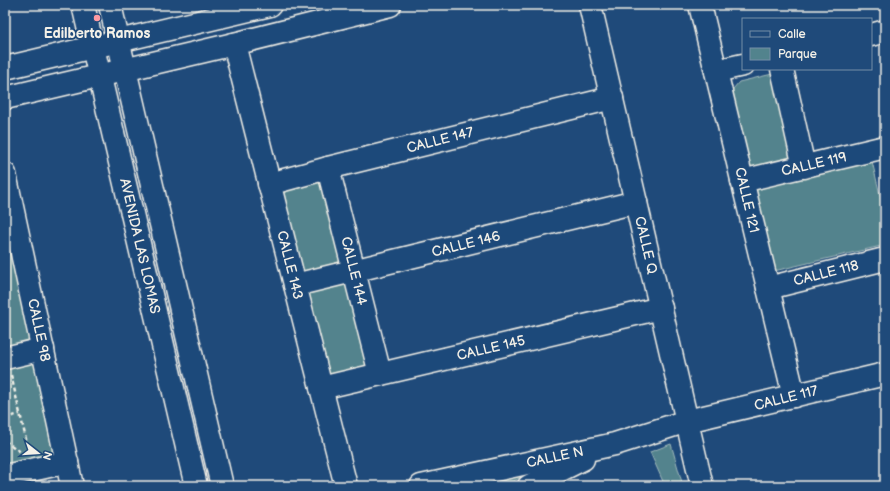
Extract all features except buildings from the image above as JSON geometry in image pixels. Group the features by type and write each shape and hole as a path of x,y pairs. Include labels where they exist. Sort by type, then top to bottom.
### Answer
{"street":[{"name":"AVENIDA LAS LOMAS","path":"84,5 196,486"},
{"name":"AVENIDA LAS LOMAS","path":"110,5 222,486"},
{"path":"5,68 270,5"},
{"path":"5,98 234,44 390,5"},
{"name":"CALLE Q","path":"590,5 702,486"},
{"name":"CALLE 121","path":"700,5 794,396"},
{"path":"872,35 885,31"},
{"name":"CALLE 143","path":"234,44 346,486"},
{"path":"716,71 742,65"},
{"path":"782,70 804,167"},
{"name":"CALLE 147","path":"270,184 328,168 612,98"},
{"name":"CALLE 119","path":"742,181 885,147"},
{"name":"CALLE 144","path":"328,168 380,374"},
{"name":"CALLE 98","path":"5,174 13,249 43,349 72,486"},
{"name":"CALLE 146","path":"295,285 636,202"},
{"name":"CALLE 118","path":"768,288 885,259"},
{"name":"CALLE 145","path":"321,388 661,308"},
{"path":"8,366 43,349"},
{"name":"CALLE 117","path":"687,421 885,374"},
{"name":"CALLE N","path":"421,486 615,444 687,421"},
{"path":"529,486 615,444"},
{"path":"5,476 67,462"}],"path":[{"path":"8,366 31,458"},
{"path":"5,418 20,414"},
{"path":"5,441 24,454"}],"green space":[{"path":"773,74 796,157 751,169 732,93 733,89 739,82"},
{"path":"871,157 885,216 885,245 774,271 754,184"},
{"path":"322,179 345,266 302,276 280,190"},
{"path":"11,252 31,342 5,348 5,253"},
{"path":"349,283 370,370 323,380 303,293"},
{"path":"37,357 57,455 5,467 5,365"},
{"path":"671,444 683,486 665,486 650,452"},
{"path":"560,460 502,486 449,486"}],"place":[{"name":"Edilberto Ramos","path":"97,18"}]}
